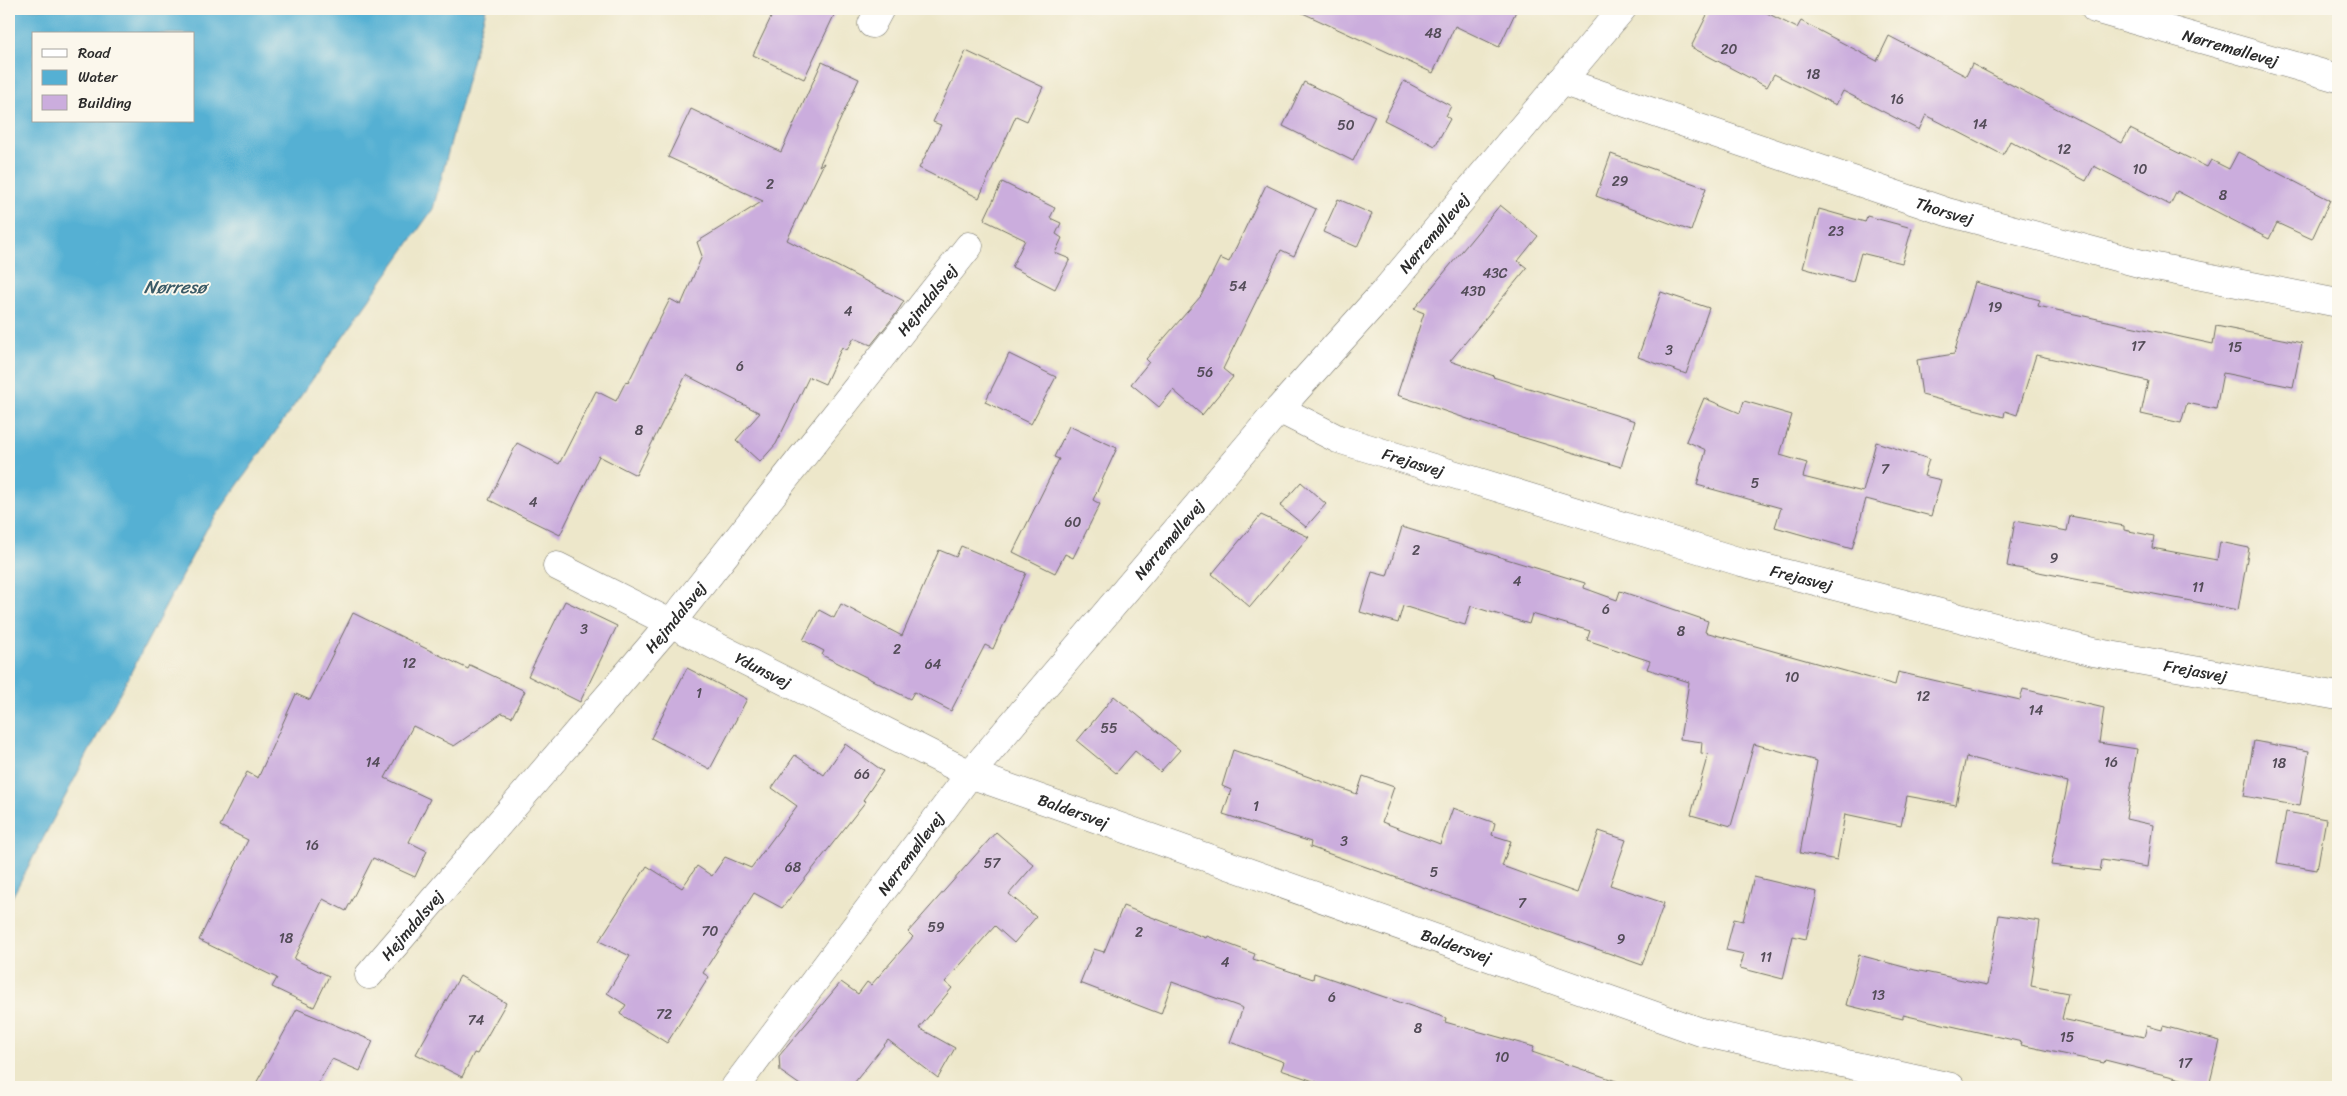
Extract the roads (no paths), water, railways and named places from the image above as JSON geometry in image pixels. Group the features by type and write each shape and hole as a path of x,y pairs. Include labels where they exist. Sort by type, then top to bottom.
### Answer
{"street":[{"name":"Nørremøllevej","path":"743,1085 970,774 1280,409 1384,292 1622,9"},
{"name":"Nørremøllevej","path":"2095,9 2338,78"},
{"name":"Thorsvej","path":"1561,81 1947,212 2146,265 2338,303"},
{"name":"Hejmdalsvej","path":"369,975 671,624 969,246"},
{"name":"Frejasvej","path":"1280,409 1338,439 1741,562 2093,652 2338,696"},
{"name":"Ydunsvej","path":"557,566 970,774"},
{"name":"Baldersvej","path":"970,774 1701,1032 1951,1087"}],"water":[{"name":"Nørresø","path":"9,9 486,9 433,209 206,530 9,903"}]}
